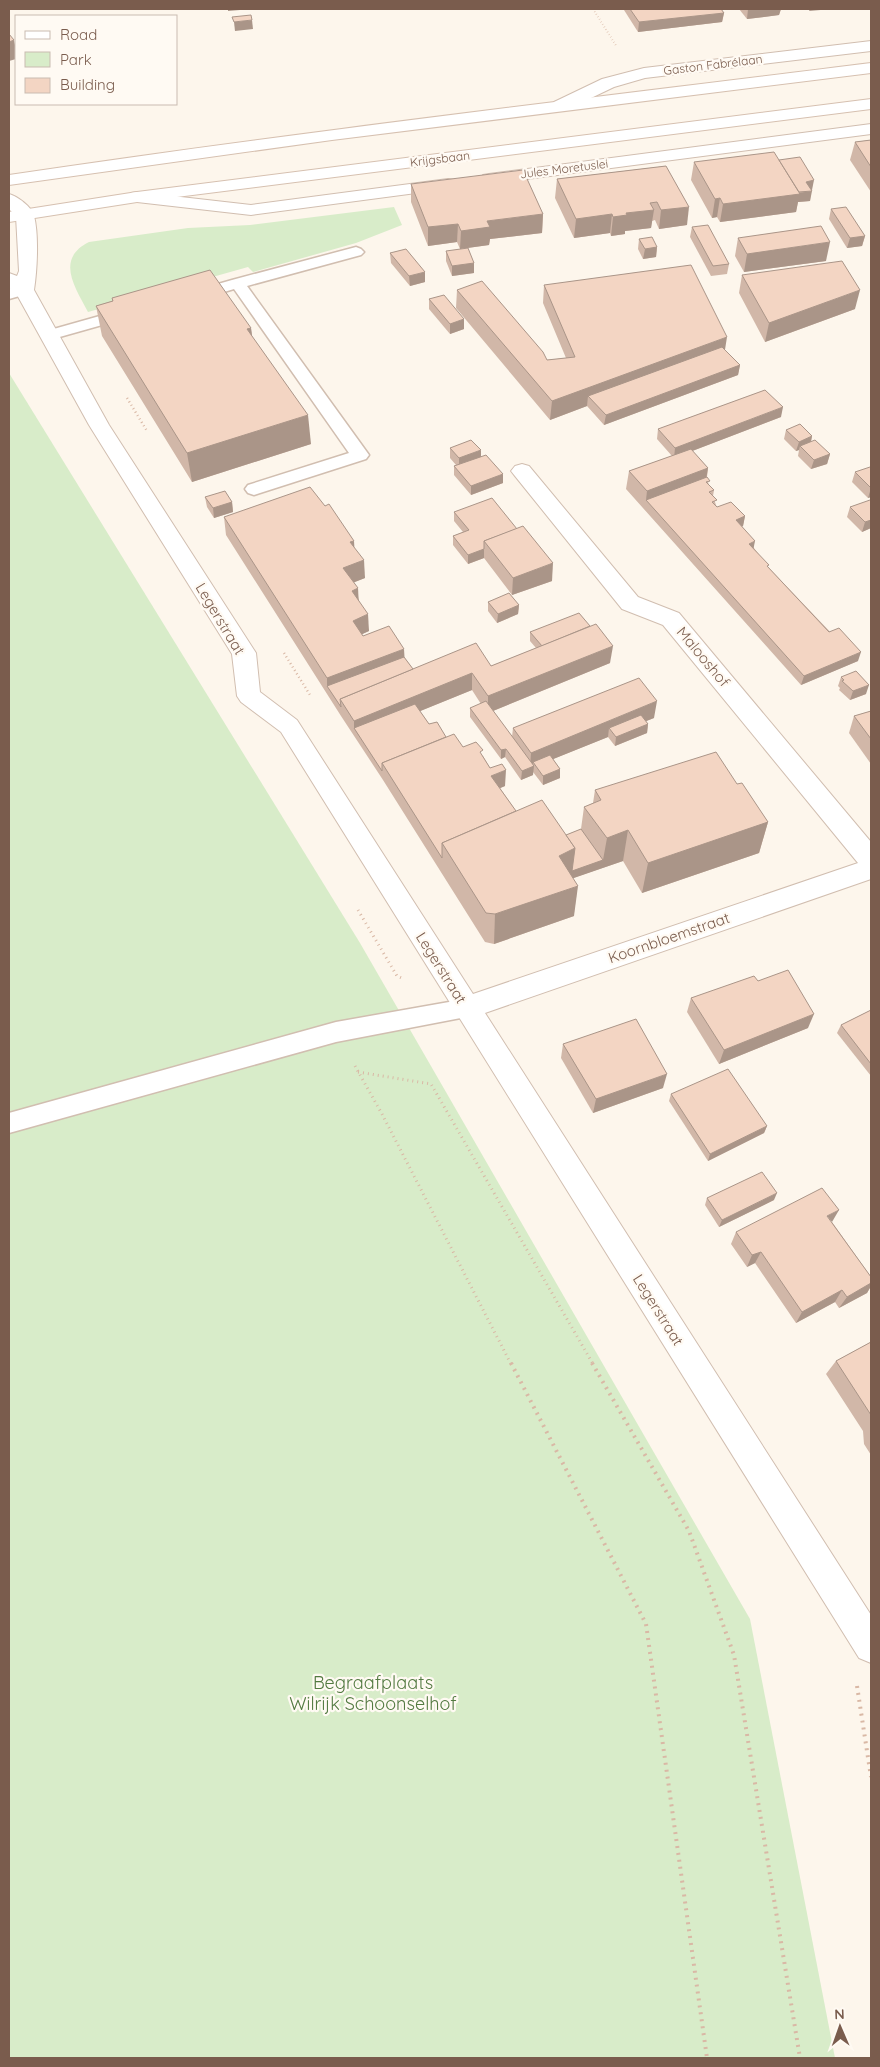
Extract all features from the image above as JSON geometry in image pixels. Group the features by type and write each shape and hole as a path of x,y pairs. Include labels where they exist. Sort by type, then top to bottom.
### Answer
{"street":[{"name":"Gaston Fabrélaan","path":"560,106 608,83 644,73 871,46"},
{"path":"9,180 164,157 871,68"},
{"name":"Krijgsbaan","path":"17,216 137,197 871,104"},
{"name":"Jules Moretuslei","path":"137,197 251,210 871,129"},
{"path":"9,199 17,216"},
{"name":"Legerstraat","path":"17,216 28,271 14,288 49,335 99,426 244,653 249,696 289,726 871,1646"},
{"name":"Malooshof","path":"522,471 630,603 672,619 871,860"},
{"name":"Koornbloemstraat","path":"466,1008 871,869"}],"lane":[{"path":"210,291 356,252"},
{"path":"237,283 360,455 254,489"},
{"path":"49,335 145,308"},
{"path":"9,1122 336,1032 466,1008"}],"path":[{"path":"593,9 618,49"},
{"path":"336,1032 386,1123 646,1624 707,2058"},
{"path":"358,1072 431,1084 689,1531 734,1655 800,2058"},
{"path":"856,1681 871,1777"}],"green space":[{"path":"394,207 402,225 356,243 253,272 248,267 88,312 71,274 70,265 73,257 79,249 89,242 188,228 250,225"},
{"name":"Begraafplaats Wilrijk Schoonselhof","path":"9,373 360,943 750,1619 835,2058 9,2058"}],"building":[{"path":"630,9 721,9 724,13 639,22"},
{"path":"251,15 252,20 234,22 232,17"},
{"path":"9,34 14,40 9,42"},
{"path":"871,140 871,167 855,142"},
{"path":"774,152 800,194 723,204 720,198 715,199 694,162"},
{"path":"800,157 814,180 806,182 812,191 799,192 779,160"},
{"path":"666,166 689,207 661,210 657,202 650,203 654,210 626,213 627,215 613,217 612,214 576,219 557,179"},
{"path":"523,170 543,214 487,221 490,227 461,231 458,224 428,227 411,184"},
{"path":"846,207 865,236 850,238 831,209"},
{"path":"708,225 729,264 713,266 692,227"},
{"path":"821,226 830,242 747,254 738,238"},
{"path":"652,237 657,247 645,249 639,239"},
{"path":"468,248 474,263 452,266 446,251"},
{"path":"406,249 425,272 409,276 390,253"},
{"path":"842,261 860,290 769,323 742,275"},
{"path":"691,265 727,337 552,401 457,290 482,281 543,352 547,360 575,357 544,285"},
{"path":"210,270 251,328 247,329 308,415 187,453 96,306 113,301 112,298"},
{"path":"444,295 464,319 450,324 429,299"},
{"path":"722,347 740,365 606,415 588,396"},
{"path":"765,390 783,407 675,448 658,429"},
{"path":"800,424 812,436 799,442 786,430"},
{"path":"471,440 481,450 459,458 450,448"},
{"path":"815,440 830,454 814,460 800,446"},
{"path":"691,449 708,468 647,491 629,471"},
{"path":"486,455 503,474 471,486 454,466"},
{"path":"871,468 871,488 855,472"},
{"path":"707,477 710,481 706,482 714,490 709,492 717,500 712,502 717,507 731,502 745,516 736,520 755,541 749,544 769,565 767,566 829,632 839,628 861,652 804,676 646,500"},
{"path":"310,487 325,506 329,504 354,541 350,542 364,560 343,568 358,588 352,591 368,614 353,621 363,636 389,626 404,649 327,678 224,517"},
{"path":"225,491 232,502 213,508 205,497"},
{"path":"492,498 517,529 484,541 484,549 468,555 453,536 469,530 454,512"},
{"path":"870,500 871,520 865,522 850,507"},
{"path":"523,526 553,563 513,578 484,541"},
{"path":"509,593 519,605 498,614 488,602"},
{"path":"579,613 590,626 542,646 530,632"},
{"path":"596,624 613,646 488,696 472,673 354,721 340,699 476,643 491,666"},
{"path":"404,657 413,669 340,699 341,707 327,686"},
{"path":"856,671 869,685 853,691 842,681 844,680 841,677"},
{"path":"639,678 657,701 531,753 513,728"},
{"path":"486,701 534,766 522,771 506,749 501,750 470,708"},
{"path":"415,704 429,724 437,722 446,737 382,763 382,771 354,728"},
{"path":"871,711 871,739 854,716"},
{"path":"641,715 648,724 616,737 609,728"},
{"path":"454,734 463,747 476,742 483,750 480,752 490,768 502,764 506,770 491,776 516,811 442,843 442,858 382,763"},
{"path":"716,752 737,784 742,783 768,822 648,863 628,830 607,838 584,807 601,800 595,790"},
{"path":"550,755 560,769 543,776 533,762"},
{"path":"542,800 575,848 559,856 578,886 495,914 486,913 442,843"},
{"path":"581,829 603,860 572,871 575,848 566,835"},
{"path":"788,970 814,1014 724,1050 691,998 754,976 758,981"},
{"path":"871,1010 871,1064 841,1025"},
{"path":"636,1019 667,1074 596,1099 563,1044"},
{"path":"728,1069 767,1126 710,1154 671,1094"},
{"path":"762,1172 777,1193 722,1220 707,1198"},
{"path":"822,1188 839,1210 827,1216 871,1277 871,1283 847,1297 842,1290 802,1312 761,1252 752,1255 736,1232"},
{"path":"871,1342 871,1415 836,1361"}]}
